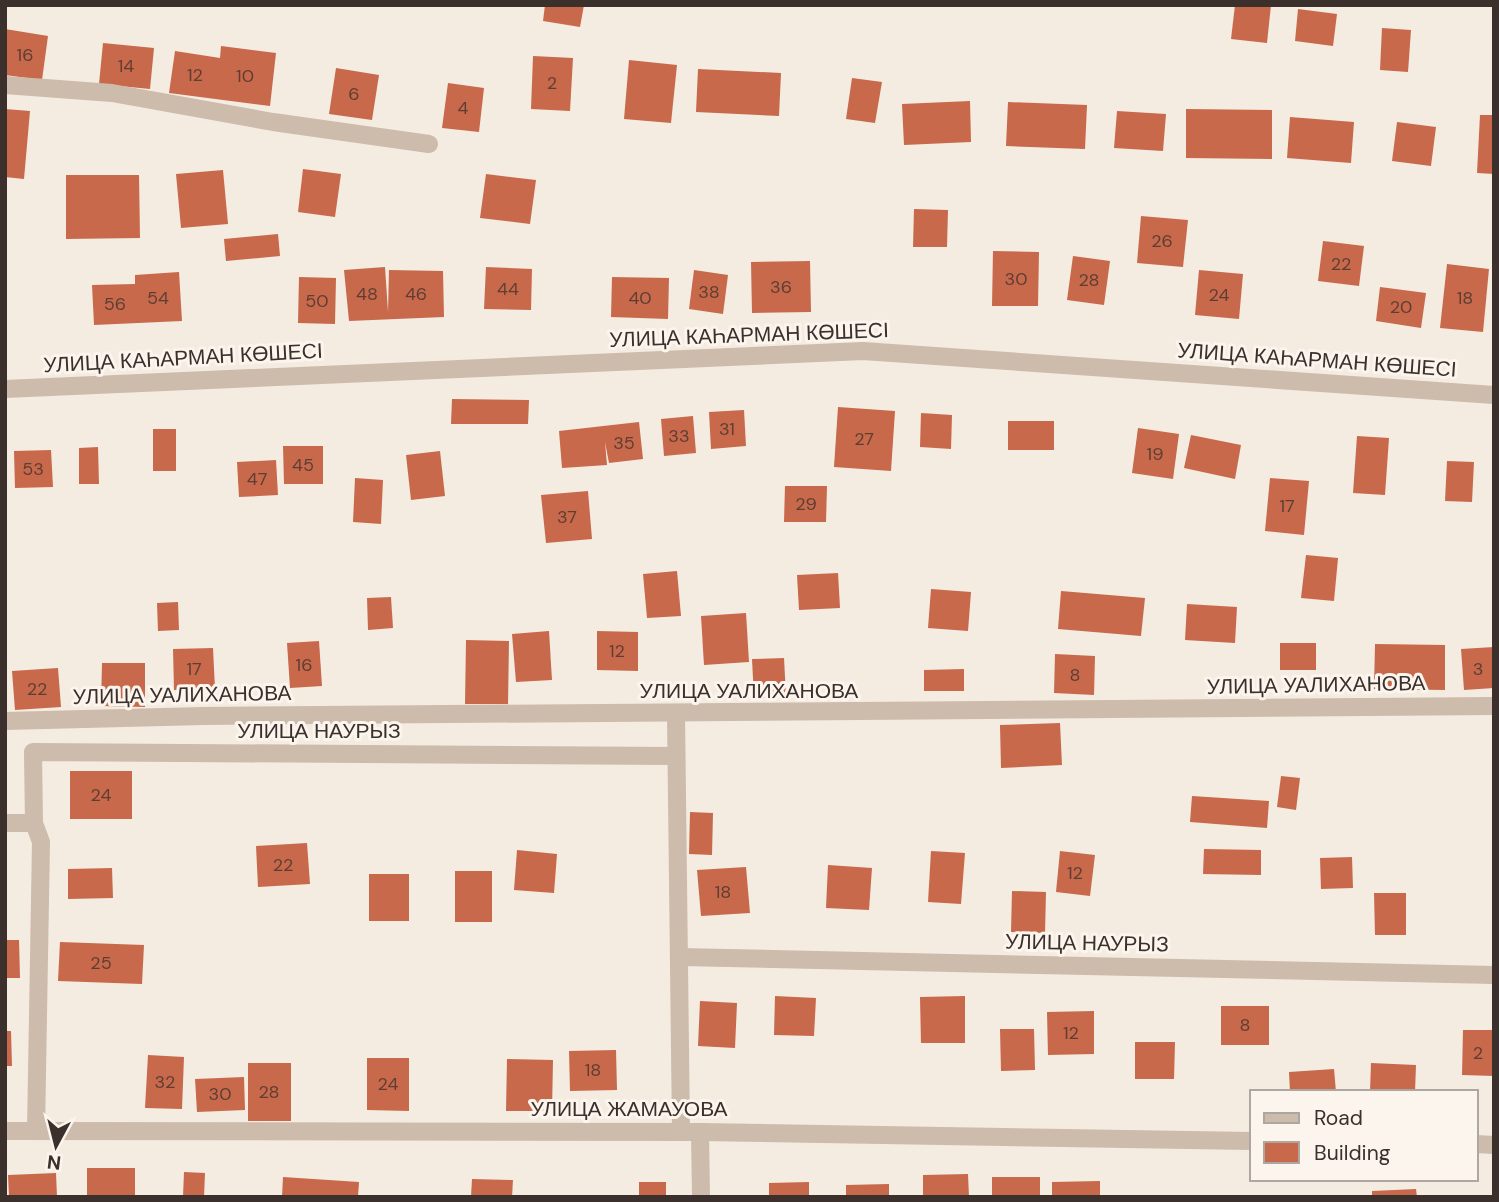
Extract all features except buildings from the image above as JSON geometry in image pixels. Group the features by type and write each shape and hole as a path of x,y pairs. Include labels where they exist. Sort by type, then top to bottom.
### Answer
{"street":[{"path":"5,85 112,93 273,122 429,144"},
{"name":"УЛИЦА КАҺАРМАН КӨШЕСІ","path":"5,389 863,351 1494,396"},
{"name":"УЛИЦА УАЛИХАНОВА","path":"5,721 202,716 1494,706"},
{"path":"676,714 681,1132"},
{"name":"УЛИЦА НАУРЫЗ","path":"36,1130 41,842 34,823 33,752 676,756"},
{"path":"5,823 34,823"},
{"name":"УЛИЦА НАУРЫЗ","path":"680,957 1494,975"},
{"name":"УЛИЦА ЖАМАУОВА","path":"5,1130 700,1132 1250,1141"},
{"path":"700,1132 701,1197"}]}
